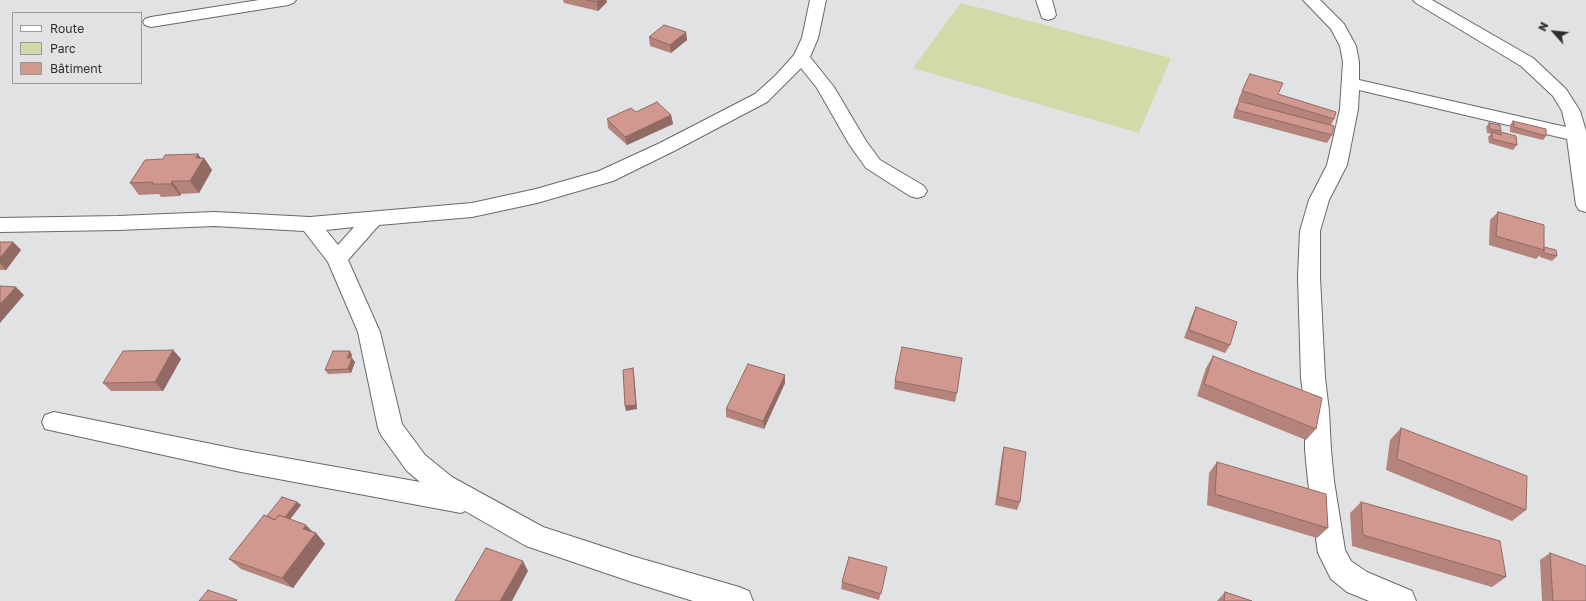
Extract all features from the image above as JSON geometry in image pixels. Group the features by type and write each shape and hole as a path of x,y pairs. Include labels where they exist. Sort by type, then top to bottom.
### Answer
{"street":[{"path":"151,22 288,0"},
{"path":"0,225 118,223 214,218 310,224 472,210 537,196 606,176 761,98 782,79 802,56 810,38 818,0"},
{"path":"1044,0 1048,16"},
{"path":"1311,0 1338,27 1348,46 1351,62 1349,109 1337,165 1319,200 1310,231 1310,334 1317,411 1319,458 1332,553 1340,570 1357,582 1402,601"},
{"path":"1421,0 1527,62 1560,93 1572,111 1580,135 1586,205"},
{"path":"802,56 825,87 858,144 873,164 917,191"},
{"path":"1351,83 1580,135"},
{"path":"337,259 373,218"},
{"path":"310,224 337,259 369,332 390,428 416,463 443,485 536,537 632,569 739,601"},
{"path":"54,422 241,461 476,504"}],"green space":[{"path":"961,3 1171,58 1139,133 913,68"}],"building":[{"path":"586,0 599,0 597,2"},
{"path":"664,25 686,32 670,45 649,37"},
{"path":"1250,74 1283,83 1278,94 1336,112 1334,119 1242,91"},
{"path":"1239,101 1334,126 1332,135 1237,110"},
{"path":"657,102 671,115 625,137 607,119 631,108 636,112"},
{"path":"1513,121 1546,129 1546,136 1514,127"},
{"path":"1489,123 1500,125 1501,131 1490,129"},
{"path":"1492,132 1501,135 1501,132 1516,136 1517,145 1492,139"},
{"path":"198,154 196,158 204,158 190,181 172,181 171,184 152,184 153,182 130,183 145,160 163,159 165,155"},
{"path":"1498,212 1544,225 1544,250 1496,236"},
{"path":"0,242 13,242 0,258"},
{"path":"1544,247 1556,250 1557,256 1544,253"},
{"path":"0,286 16,287 0,304"},
{"path":"1196,307 1237,322 1230,345 1189,330"},
{"path":"902,347 962,358 957,393 895,381"},
{"path":"173,350 155,382 103,383 123,351"},
{"path":"333,351 350,351 347,358 352,358 348,369 325,370"},
{"path":"1213,356 1322,398 1316,429 1204,384"},
{"path":"748,364 785,375 763,421 726,409"},
{"path":"633,368 636,405 625,406 623,370"},
{"path":"1401,428 1527,476 1526,510 1397,459"},
{"path":"1004,447 1026,452 1020,502 998,497"},
{"path":"1217,462 1326,494 1328,528 1215,494"},
{"path":"282,497 297,502 285,517 279,515 275,520 267,516"},
{"path":"1361,502 1500,541 1506,577 1363,535"},
{"path":"264,515 275,520 279,515 306,525 303,529 316,533 282,578 229,559"},
{"path":"486,548 523,561 500,601 455,601"},
{"path":"1550,553 1586,566 1586,601 1553,601"},
{"path":"849,557 887,567 881,594 842,582"},
{"path":"208,590 237,600 199,601"},
{"path":"1225,592 1252,601 1224,601"}]}
